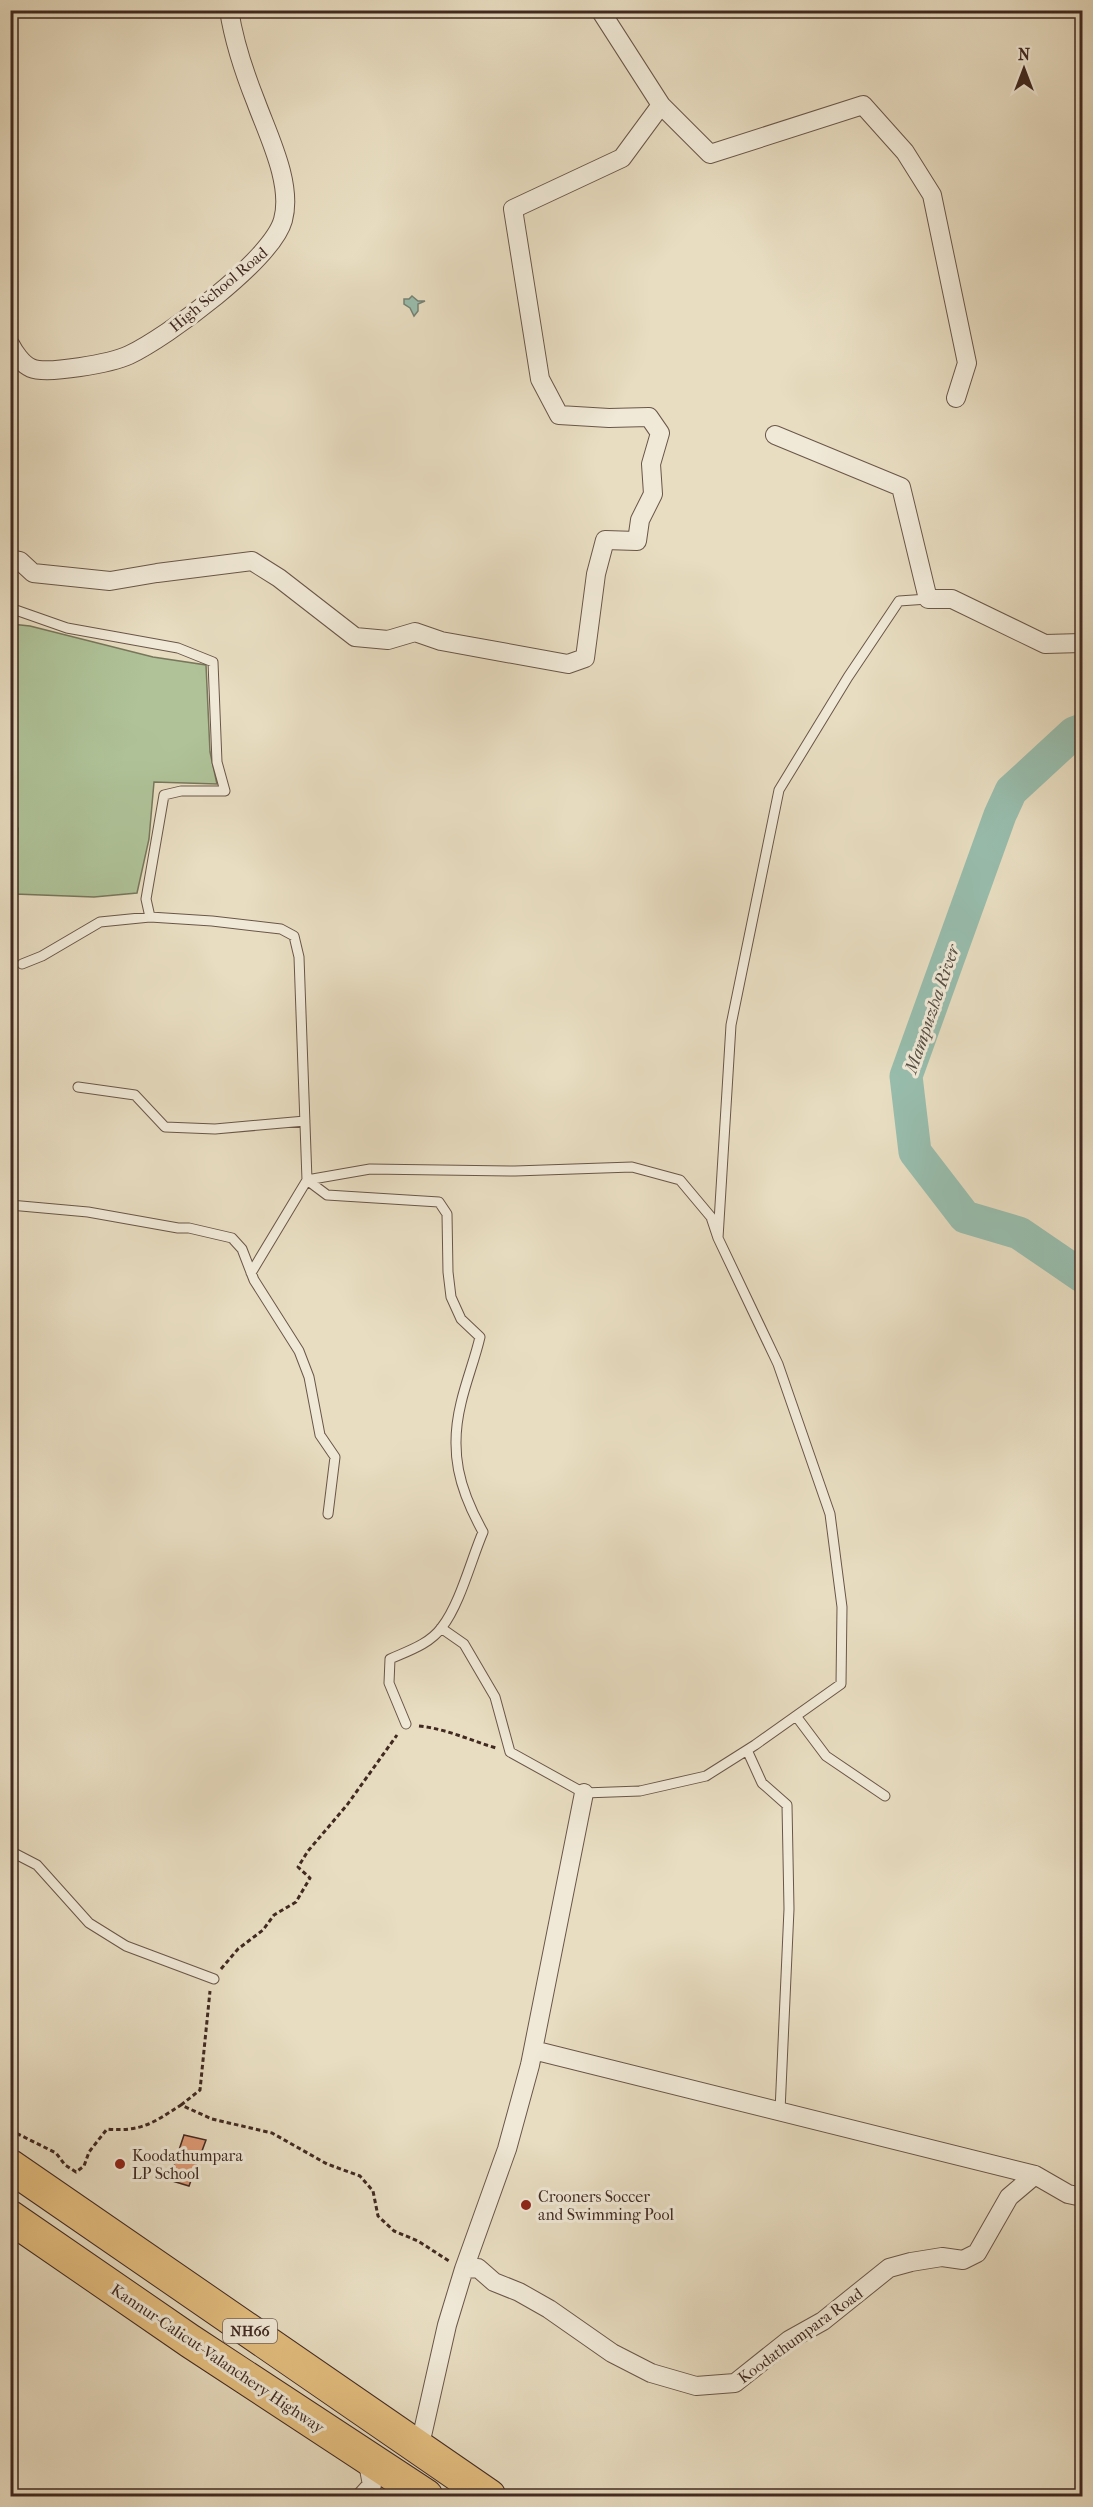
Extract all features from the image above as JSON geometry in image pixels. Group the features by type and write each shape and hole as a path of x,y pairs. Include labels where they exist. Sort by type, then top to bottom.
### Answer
{"highway":[{"name":"NH66","path":"10,2166 489,2496"},
{"name":"Kannur-Calicut-Valanchery Highway","path":"10,2217 190,2341 426,2496"}],"street":[{"name":"High School Road","path":"10,344 15,353 31,368 68,369 126,357 158,339 210,300 272,244 283,219 285,194 267,129 236,43 229,10"},
{"path":"600,10 661,105 710,154 863,105 905,152 932,195 967,363 956,398"},
{"path":"10,559 20,561 33,573 110,581 252,561 279,578 355,637 388,640 415,632 441,641 568,664 585,658 596,574 605,540 637,540 640,519 653,494 651,464 660,433 649,417 609,418 559,415 540,379 513,209 622,158 661,105"},
{"path":"775,435 901,487 928,599 952,599 1045,644 1083,643"},
{"path":"419,2449 450,2315 507,2149 533,2050 584,1793"},
{"path":"533,2050 1035,2175 1068,2194 1083,2197"},
{"name":"Koodathumpara Road","path":"464,2269 478,2268 494,2282 519,2292 549,2309 612,2353 651,2373 696,2386 735,2383 789,2340 823,2321 889,2268 942,2257 963,2260 978,2253 1010,2197 1035,2175"},
{"path":"362,2496 372,2485 367,2458"}],"lane":[{"path":"718,1238 731,1024 779,790 848,677 899,601 928,599"},
{"path":"10,608 67,628 178,648 213,662 218,762 225,791 181,791 164,795 146,899 150,917"},
{"path":"22,964 42,956 100,922 150,917 281,929 294,936 298,957 307,1180 251,1273"},
{"path":"78,1087 135,1095 165,1127 215,1129 305,1120"},
{"path":"307,1180 370,1169 515,1171 632,1167 680,1180 711,1217 718,1238 778,1364 830,1514 842,1607 841,1684 706,1776 640,1791 584,1793 510,1752 495,1697 464,1644 441,1628"},
{"path":"307,1180 327,1195 439,1202 447,1214 451,1297 461,1319 480,1337 474,1365 461,1403 454,1441 467,1503 483,1532 454,1607 441,1628 422,1645 390,1659 389,1683 406,1724"},
{"path":"10,1205 88,1212 189,1228 232,1239 242,1249 251,1273 299,1352 309,1377 320,1435 335,1457 328,1514"},
{"path":"796,1716 826,1756 885,1796"},
{"path":"747,1750 762,1783 787,1805 789,1909 780,2111"},
{"path":"10,1851 37,1865 90,1923 126,1946 214,1979"}],"path":[{"path":"10,2130 56,2153 65,2165 76,2172 84,2166 88,2152 106,2129 134,2130 150,2125 200,2091 210,1986 238,1949 263,1930 274,1915 296,1902 309,1878 298,1867 406,1724 444,1729 464,1739 510,1752"},
{"path":"181,2105 212,2119 272,2133 327,2164 360,2176 373,2191 378,2216 394,2231 418,2241 464,2269"}],"shaded area":[{"path":"412,296 418,301 425,301 418,304 418,311 414,316 410,308 404,304 404,299"},
{"path":"11,624 30,626 153,657 206,665 210,752 217,784 154,782 149,839 137,893 94,897 15,894 18,828 10,826"}],"building":[{"path":"184,2135 206,2140 189,2186 169,2180"}],"waterway":[{"name":"Mampuzha River","path":"1082,730 1074,733 1011,791 1000,815 906,1076 915,1152 965,1217 1019,1233 1082,1276"}],"place":[{"name":"Koodathumpara LP School","path":"120,2164"},
{"name":"Crooners Soccer and Swimming Pool","path":"526,2205"}]}
